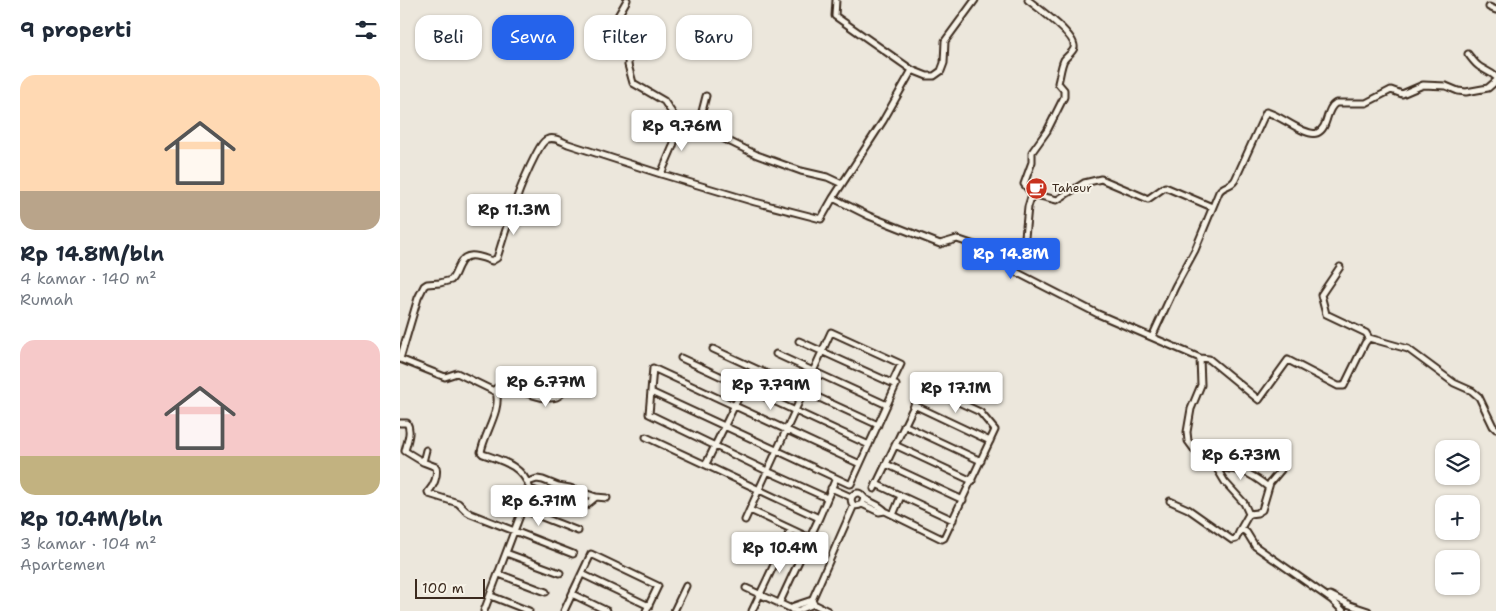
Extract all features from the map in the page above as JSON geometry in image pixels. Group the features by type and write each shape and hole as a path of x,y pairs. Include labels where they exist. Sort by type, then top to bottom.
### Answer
{"street":[{"path":"627,0 615,21 629,48 628,65 633,83 664,101 678,123 674,146 661,174"},
{"path":"836,0 835,16 912,70 927,76 934,76 940,71 944,63 945,41 975,0"},
{"path":"1028,0 1063,29 1074,43 1073,50 1063,62 1058,83 1064,90 1064,97 1047,130 1032,152 1032,162 1024,184 1032,194 1057,200 1084,182 1101,179 1148,199 1165,186 1212,207"},
{"path":"1490,7 1496,10"},
{"path":"1468,54 1480,67 1492,72 1496,77"},
{"path":"596,498 585,506 578,507 529,486 522,473 514,466 483,454 481,452 498,400 496,392 457,373 445,377 400,359 418,298 424,286 451,280 461,260 465,258 477,256 494,261 497,258 514,202 525,176 545,140 556,139 661,174 819,220 883,121 912,70"},
{"path":"1152,337 1175,287 1195,250 1220,189 1232,184 1235,180 1266,112 1306,132 1314,133 1319,132 1324,125 1331,106 1336,103 1366,103 1391,90 1402,94 1423,85 1446,86 1466,92 1488,88 1496,81"},
{"path":"698,127 706,96"},
{"path":"678,123 698,127 756,155 801,171 826,177 842,184"},
{"path":"1009,261 1022,247 1026,237 1028,207 1032,194"},
{"path":"833,198 921,238 940,244 957,239 1004,255 1009,261 1012,270 1098,314 1200,358 1209,359 1259,400 1288,360 1338,386 1344,386 1369,338"},
{"path":"1340,267 1321,294 1326,314 1366,333 1369,338 1408,349 1454,383 1472,392 1479,397 1496,429"},
{"path":"746,520 831,332 901,364 892,383"},
{"path":"651,392 851,484 896,385 800,341"},
{"path":"713,349 878,424"},
{"path":"776,354 887,405"},
{"path":"681,358 869,445"},
{"path":"1200,358 1201,385 1191,409 1186,437 1195,452 1216,467 1225,482 1244,504 1249,514"},
{"path":"827,498 767,472 649,414 653,368 860,464"},
{"path":"706,464 754,368"},
{"path":"494,390 503,385 543,398 556,397 561,394 568,375"},
{"path":"851,497 858,493 862,495 863,501 879,512 885,511 942,539 946,536 995,430 980,412 926,387 921,389 875,487 901,496 953,520"},
{"path":"914,405 990,441"},
{"path":"400,423 407,423 409,426 406,451 437,468 434,484 428,492 429,494 458,503 471,514 573,554"},
{"path":"904,425 981,461"},
{"path":"646,437 819,518"},
{"path":"895,445 972,480"},
{"path":"423,462 426,450"},
{"path":"886,464 963,500"},
{"path":"1216,467 1238,469 1247,472 1268,488"},
{"path":"1170,501 1188,509 1232,540 1236,539 1249,514 1262,510 1272,479 1281,470"},
{"path":"779,604 836,478"},
{"path":"484,611 499,574 529,486 537,479 570,488 596,498 607,498"},
{"path":"831,488 851,497"},
{"path":"892,515 901,496"},
{"path":"851,497 851,502 854,505"},
{"path":"854,505 858,506 863,501"},
{"path":"506,503 578,531"},
{"path":"746,588 795,610 813,602 854,505"},
{"path":"750,510 810,538"},
{"path":"1241,528 1257,548 1332,600 1343,611"},
{"path":"752,611 791,529"},
{"path":"506,553 560,573"},
{"path":"564,611 591,554 658,586 648,609 582,574"},
{"path":"499,574 546,592"},
{"path":"1301,579 1341,601 1368,611"},
{"path":"674,611 686,586"},
{"path":"572,594 607,611"},
{"path":"491,596 529,611"},
{"path":"813,602 828,611"}],"place":[{"name":"Taheur","path":"1036,188"}]}
